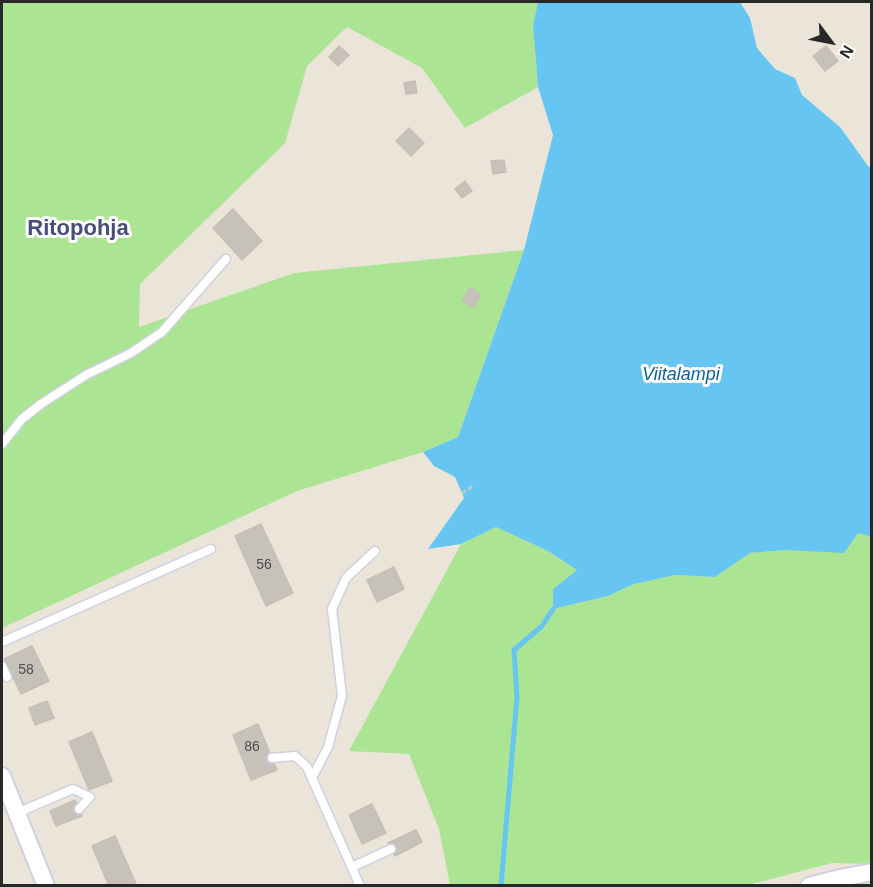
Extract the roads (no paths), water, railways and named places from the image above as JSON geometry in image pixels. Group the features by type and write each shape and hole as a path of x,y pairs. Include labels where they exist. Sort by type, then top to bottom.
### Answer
{"street":[{"path":"2,776 46,885"},
{"path":"809,885 872,873"}],"lane":[{"path":"2,444 22,419 41,404 86,375 131,353 162,332 226,259"},
{"path":"2,642 211,549"},
{"path":"312,778 328,747 342,696 332,609 346,578 375,551"},
{"path":"2,666 6,677"},
{"path":"272,759 295,756 307,767 360,885"},
{"path":"17,813 73,789 90,797 79,809"},
{"path":"352,867 391,849"}],"water":[{"name":"Viitalampi","path":"538,2 740,2 750,18 757,48 775,69 795,78 802,95 840,127 871,168 871,537 858,533 844,553 786,550 750,553 715,577 676,575 634,584 608,596 553,609 553,589 577,570 548,551 496,527 461,544 428,549 464,498 455,477 434,466 423,452 458,437 524,250 553,135 538,87 533,25"}],"waterway":[{"path":"501,886 517,697 514,650 542,626 553,609"}],"district":[{"name":"Ritopohja","path":"78,229"}]}
